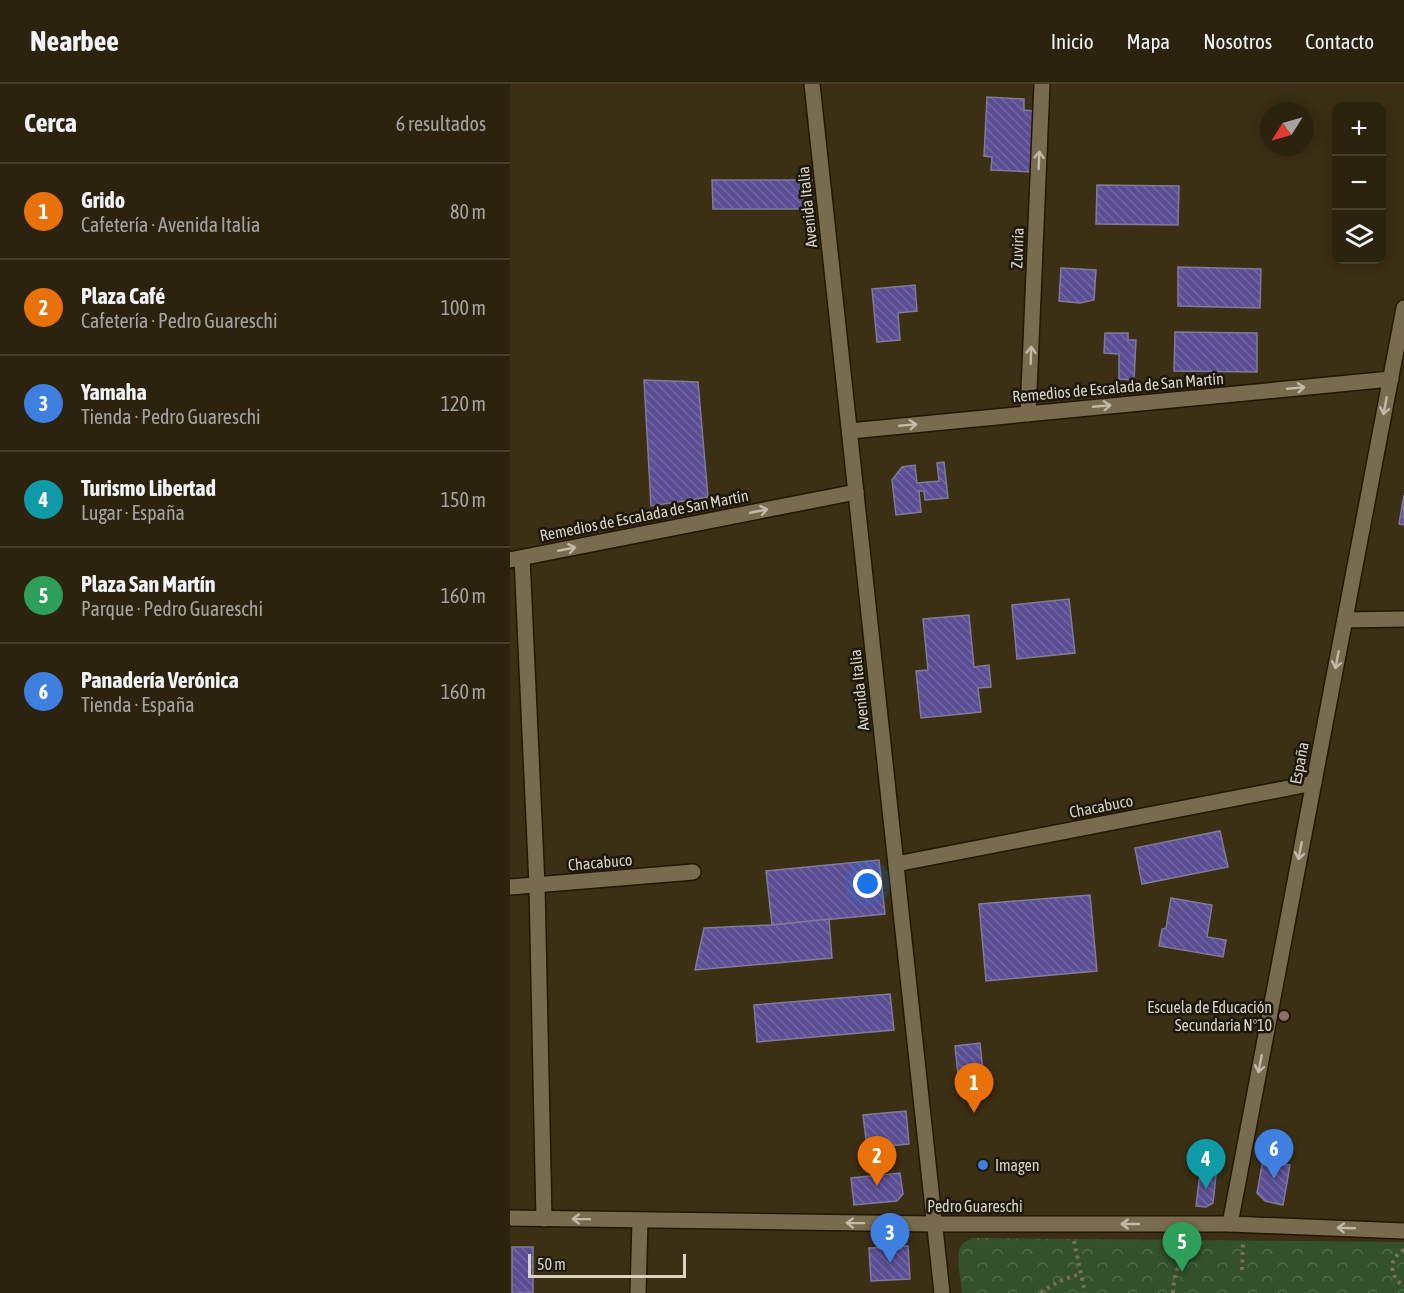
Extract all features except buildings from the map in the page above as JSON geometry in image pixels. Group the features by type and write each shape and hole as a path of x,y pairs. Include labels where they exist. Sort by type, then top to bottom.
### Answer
{"street":[{"name":"Avenida Italia","path":"812,84 942,1293"},
{"name":"Zuviría","path":"1028,414 1042,84"},
{"name":"España","path":"1236,1224 1314,783 1404,308"},
{"name":"Remedios de Escalada de San Martín","path":"850,431 1391,379"},
{"name":"Remedios de Escalada de San Martín","path":"516,559 856,492"},
{"path":"516,559 537,885 544,1219"},
{"path":"1345,620 1404,619"},
{"name":"Chacabuco","path":"896,864 1314,783"},
{"name":"Chacabuco","path":"510,887 693,872"},
{"name":"Pedro Guareschi","path":"510,1218 935,1224 1236,1224 1404,1231"},
{"path":"638,1293 640,1221"}],"path":[{"path":"1070,1224 1085,1293"},
{"path":"1173,1293 1177,1268 1189,1251 1236,1224 1242,1270"},
{"path":"1404,1250 1395,1257 1392,1264 1397,1282 1404,1286"},
{"path":"1041,1293 1049,1286 1081,1274"}],"green space":[{"path":"973,1238 1404,1242 1404,1293 962,1293 959,1251 964,1243"}],"place":[{"name":"Escuela de Educación Secundaria Nº10","path":"1284,1016"},
{"name":"Grido","path":"974,1113"},
{"name":"Imagen","path":"983,1165"},
{"name":"Panadería Verónica","path":"1274,1179"},
{"name":"Plaza Café","path":"877,1186"},
{"name":"Turismo Libertad","path":"1206,1189"},
{"name":"Yamaha","path":"890,1263"},
{"name":"Plaza San Martín","path":"1182,1272"}]}
